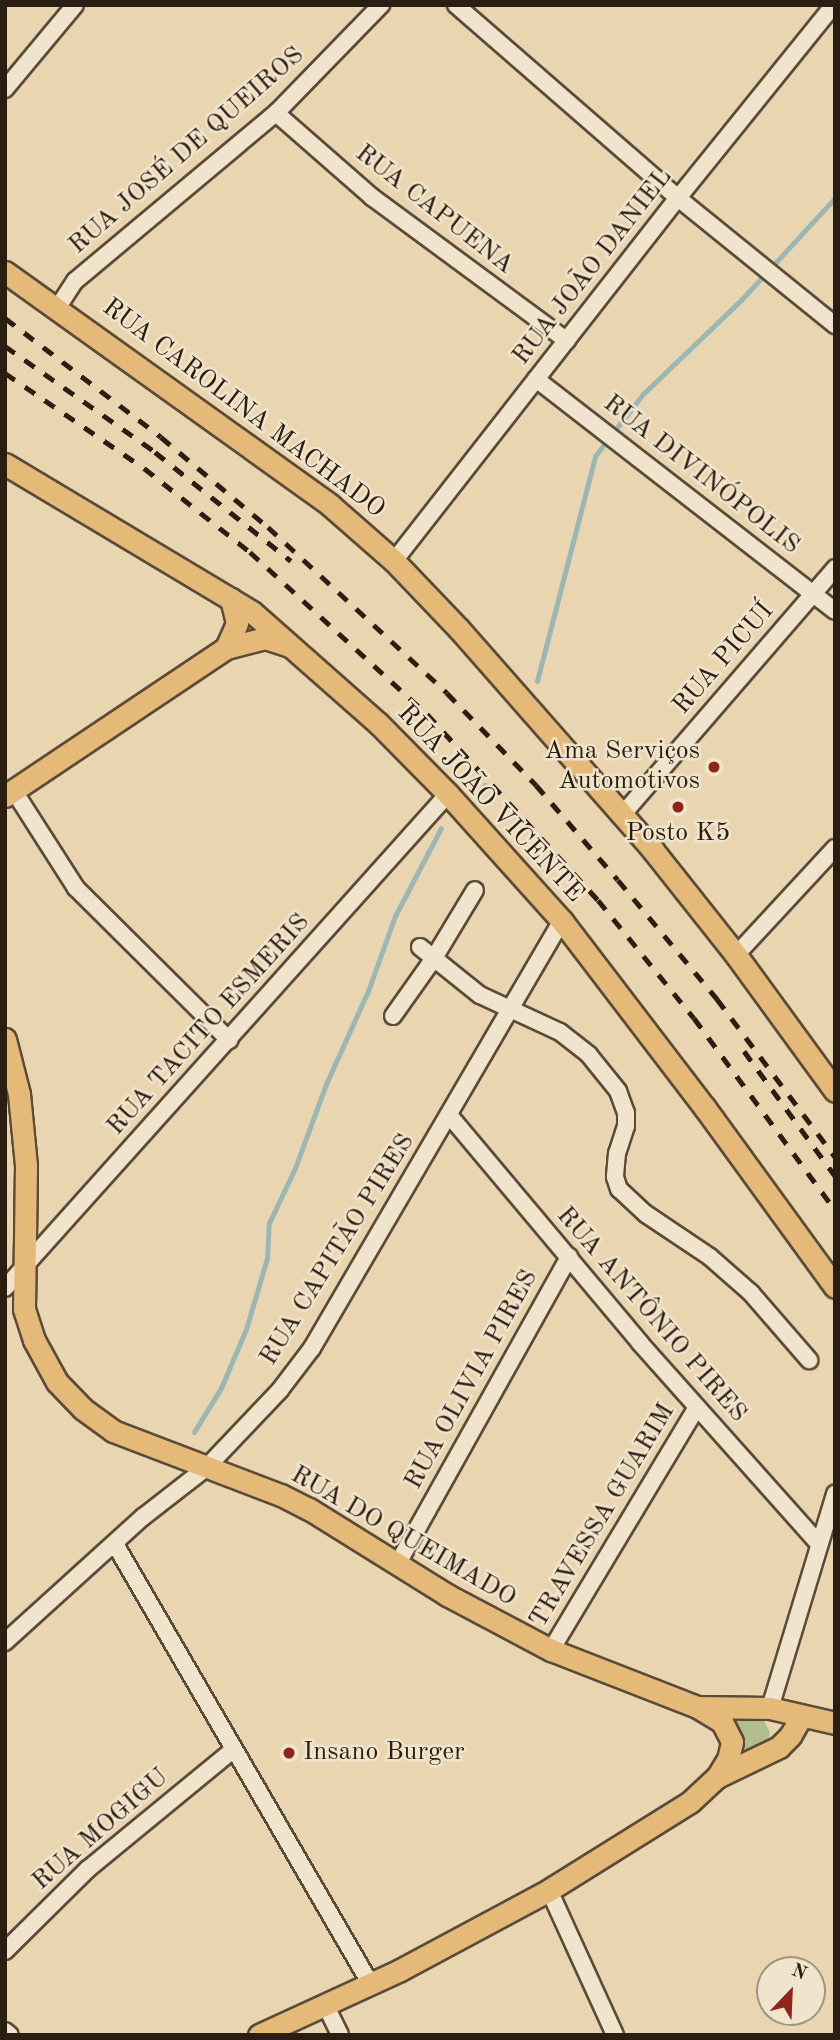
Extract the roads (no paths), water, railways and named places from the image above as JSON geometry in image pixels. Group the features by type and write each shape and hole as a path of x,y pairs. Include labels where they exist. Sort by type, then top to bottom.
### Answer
{"main road":[{"name":"RUA CAROLINA MACHADO","path":"5,272 58,307 330,505 394,561 623,814 736,955 835,1091"},
{"name":"RUA JOÃO VICENTE","path":"5,464 231,598 278,631 292,647 379,723 448,794 562,921 705,1108 835,1287"},
{"path":"226,648 237,623 231,598"},
{"path":"9,793 226,648 265,638 292,647"},
{"name":"RUA DO QUEIMADO","path":"5,1039 19,1094 26,1166 24,1309 34,1340 57,1382 83,1409 113,1431 281,1495 468,1607 551,1650 697,1707 770,1708 835,1723"},
{"path":"697,1707 715,1717 729,1732 732,1750 717,1777"},
{"path":"259,2035 400,1970 549,1890 690,1802 717,1777 779,1747 790,1736 801,1717"}],"street":[{"path":"5,89 75,5"},
{"name":"RUA JOSÉ DE QUEIROS","path":"58,307 75,281 276,113 381,5"},
{"path":"456,5 678,198 835,325"},
{"name":"RUA JOÃO DANIEL","path":"394,561 678,198 834,5"},
{"name":"RUA CAPUENA","path":"276,113 372,197 567,341"},
{"name":"RUA DIVINÓPOLIS","path":"536,379 835,611"},
{"name":"RUA PICUÍ","path":"623,814 835,568"},
{"path":"9,793 76,888 229,1040"},
{"name":"RUA TACITO ESMERIS","path":"5,1288 448,794"},
{"path":"736,955 835,848"},
{"path":"393,1016 434,958 475,890"},
{"name":"RUA CAPITÃO PIRES","path":"5,1642 206,1468 280,1390 312,1348 562,921"},
{"path":"420,947 480,996 560,1032 589,1055 618,1091 626,1113 616,1165 619,1189 646,1214 710,1257 751,1293 809,1360"},
{"name":"RUA ANTÔNIO PIRES","path":"449,1115 697,1407 819,1544"},
{"name":"RUA OLIVIA PIRES","path":"398,1563 569,1257"},
{"name":"TRAVESSA GUARIM","path":"551,1650 697,1407"},
{"path":"770,1708 835,1494"},
{"path":"115,1544 370,1983"},
{"name":"RUA MOGIGU","path":"5,1951 88,1869 233,1750"},
{"path":"549,1890 615,2035"},
{"path":"325,2004 340,2035"},
{"path":"5,2031 10,2035"}],"waterway":[{"path":"537,681 595,456 643,394 742,299 835,198"},
{"path":"475,796 485,785"},
{"path":"194,1432 221,1388 246,1329 267,1258 269,1223 295,1168 326,1084 368,991 395,916 441,828"}],"railway":[{"path":"5,318 161,437 268,527 447,693 536,785 618,880 717,999 835,1157"},
{"path":"5,346 155,452 291,561"},
{"path":"5,373 144,468 250,552 427,714 598,900 694,1018 835,1210"},
{"path":"744,1051 835,1176"}],"place":[{"name":"Ama Serviços Automotivos","path":"714,767"},
{"name":"Posto K5","path":"678,807"},
{"name":"Insano Burger","path":"289,1753"}]}
